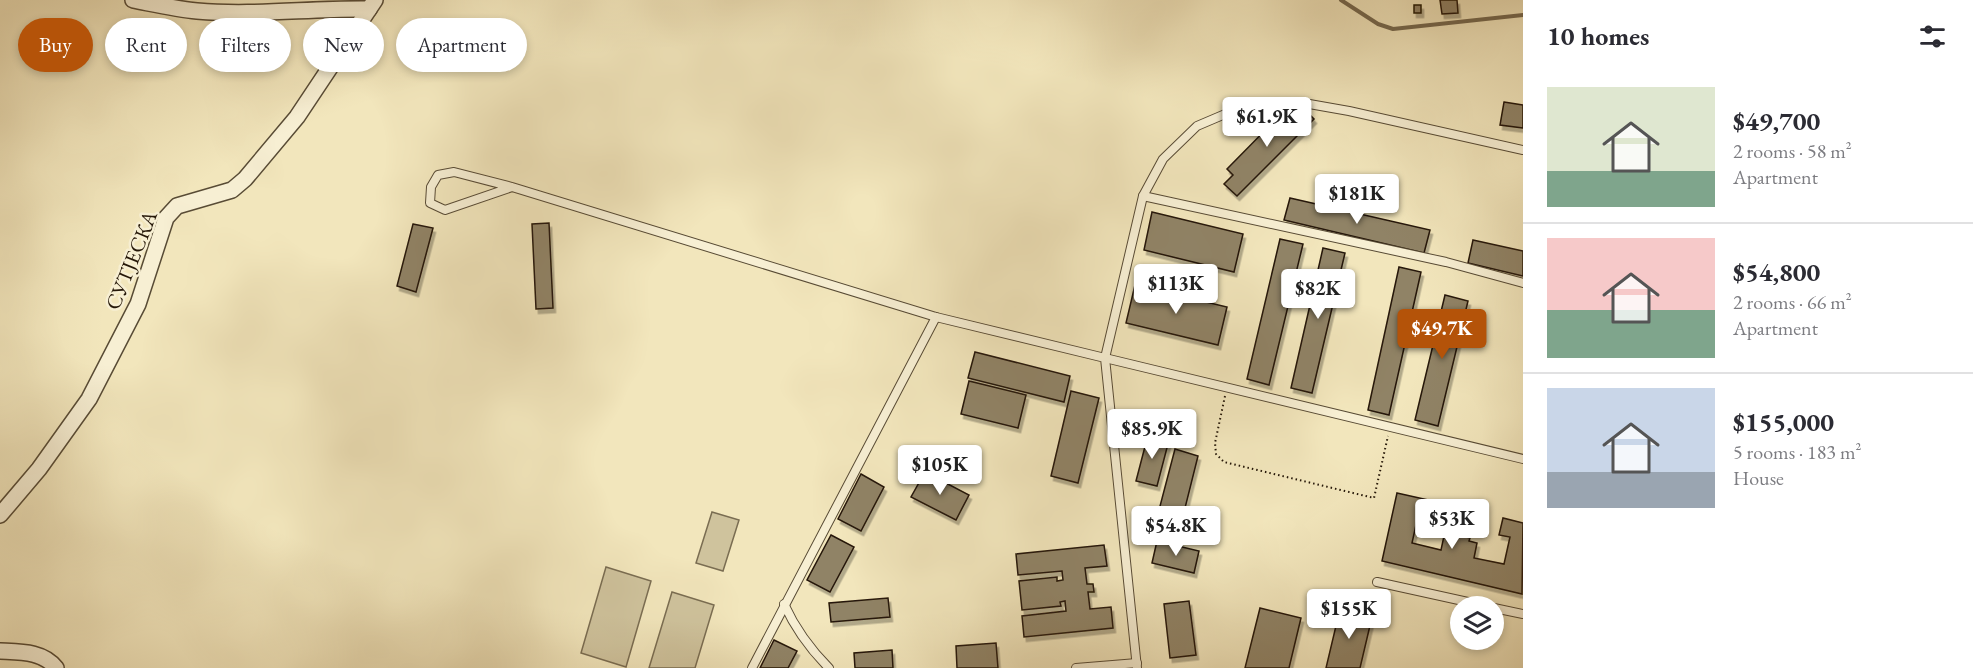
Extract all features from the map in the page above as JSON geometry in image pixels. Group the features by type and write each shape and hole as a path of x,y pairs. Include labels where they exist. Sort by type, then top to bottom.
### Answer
{"street":[{"path":"133,0 197,11 261,13 372,5"},
{"name":"СУТЈЕСКА","path":"0,515 39,469 89,399 138,304 166,218 177,206 232,190 245,179 297,117 372,5"},
{"path":"0,651 40,656 56,668"}],"lane":[{"path":"1076,668 1137,665 1105,358 1143,196 1163,159 1197,126 1244,106 1298,102 1349,111 1523,150"},
{"path":"512,187 444,210 430,203 431,187 438,175 454,172 512,187 936,317 1523,459"},
{"path":"1143,196 1446,262 1523,283"},
{"path":"752,668 784,603 936,317"},
{"path":"1377,582 1450,598"},
{"path":"784,603 794,624 817,656 829,668"},
{"path":"1504,610 1523,614"}],"path":[{"path":"1227,388 1215,443 1216,454 1224,462 1374,498 1390,428"}],"shaded area":[{"path":"712,512 739,520 723,571 696,563"},
{"path":"606,567 651,581 626,667 581,653"},
{"path":"672,592 714,605 695,668 649,668"}],"building":[{"path":"1440,0 1457,0 1458,13 1442,14"},
{"path":"1414,5 1421,5 1421,13 1414,13"},
{"path":"1504,102 1523,105 1523,128 1500,125"},
{"path":"1301,106 1314,119 1237,196 1224,184 1233,175 1227,169 1287,108 1293,114"},
{"path":"1290,198 1430,230 1424,253 1284,220"},
{"path":"1152,212 1243,234 1234,272 1144,250"},
{"path":"549,223 553,308 536,309 532,224"},
{"path":"413,224 433,228 416,292 397,286"},
{"path":"1280,239 1303,244 1269,385 1247,379"},
{"path":"1473,240 1523,251 1523,276 1468,263"},
{"path":"1323,248 1345,253 1312,393 1291,388"},
{"path":"1399,267 1421,272 1389,415 1368,410"},
{"path":"1135,285 1227,307 1218,345 1126,323"},
{"path":"1445,295 1468,301 1438,426 1415,420"},
{"path":"975,352 1070,376 1064,402 968,378"},
{"path":"969,381 1026,395 1018,428 961,414"},
{"path":"1071,391 1099,398 1078,483 1051,476"},
{"path":"1148,435 1169,440 1157,486 1136,481"},
{"path":"1175,449 1198,456 1183,516 1159,510"},
{"path":"925,472 969,495 956,520 911,497"},
{"path":"861,474 884,487 861,531 838,519"},
{"path":"1397,493 1433,501 1429,519 1418,516 1412,543 1441,550 1444,536 1453,538 1454,534 1470,538 1469,541 1477,543 1474,558 1504,564 1510,537 1499,535 1503,518 1523,523 1522,594 1382,561"},
{"path":"831,535 854,547 830,592 807,580"},
{"path":"1157,541 1199,551 1194,573 1152,563"},
{"path":"1104,545 1107,566 1085,568 1087,584 1093,584 1094,592 1088,592 1090,609 1111,607 1113,628 1024,637 1022,616 1066,611 1065,601 1060,602 1061,606 1022,610 1019,581 1057,577 1057,581 1063,580 1062,571 1018,575 1016,554"},
{"path":"888,598 890,617 831,622 829,603"},
{"path":"1189,601 1196,655 1170,658 1164,604"},
{"path":"1260,608 1301,618 1289,668 1245,668"},
{"path":"1340,609 1372,617 1360,668 1326,668"},
{"path":"774,640 797,651 788,668 760,668"},
{"path":"996,643 998,668 957,668 956,646"},
{"path":"892,650 893,668 855,668 854,653"}],"waterway":[{"path":"1341,0 1378,24 1393,29 1523,15"}]}
